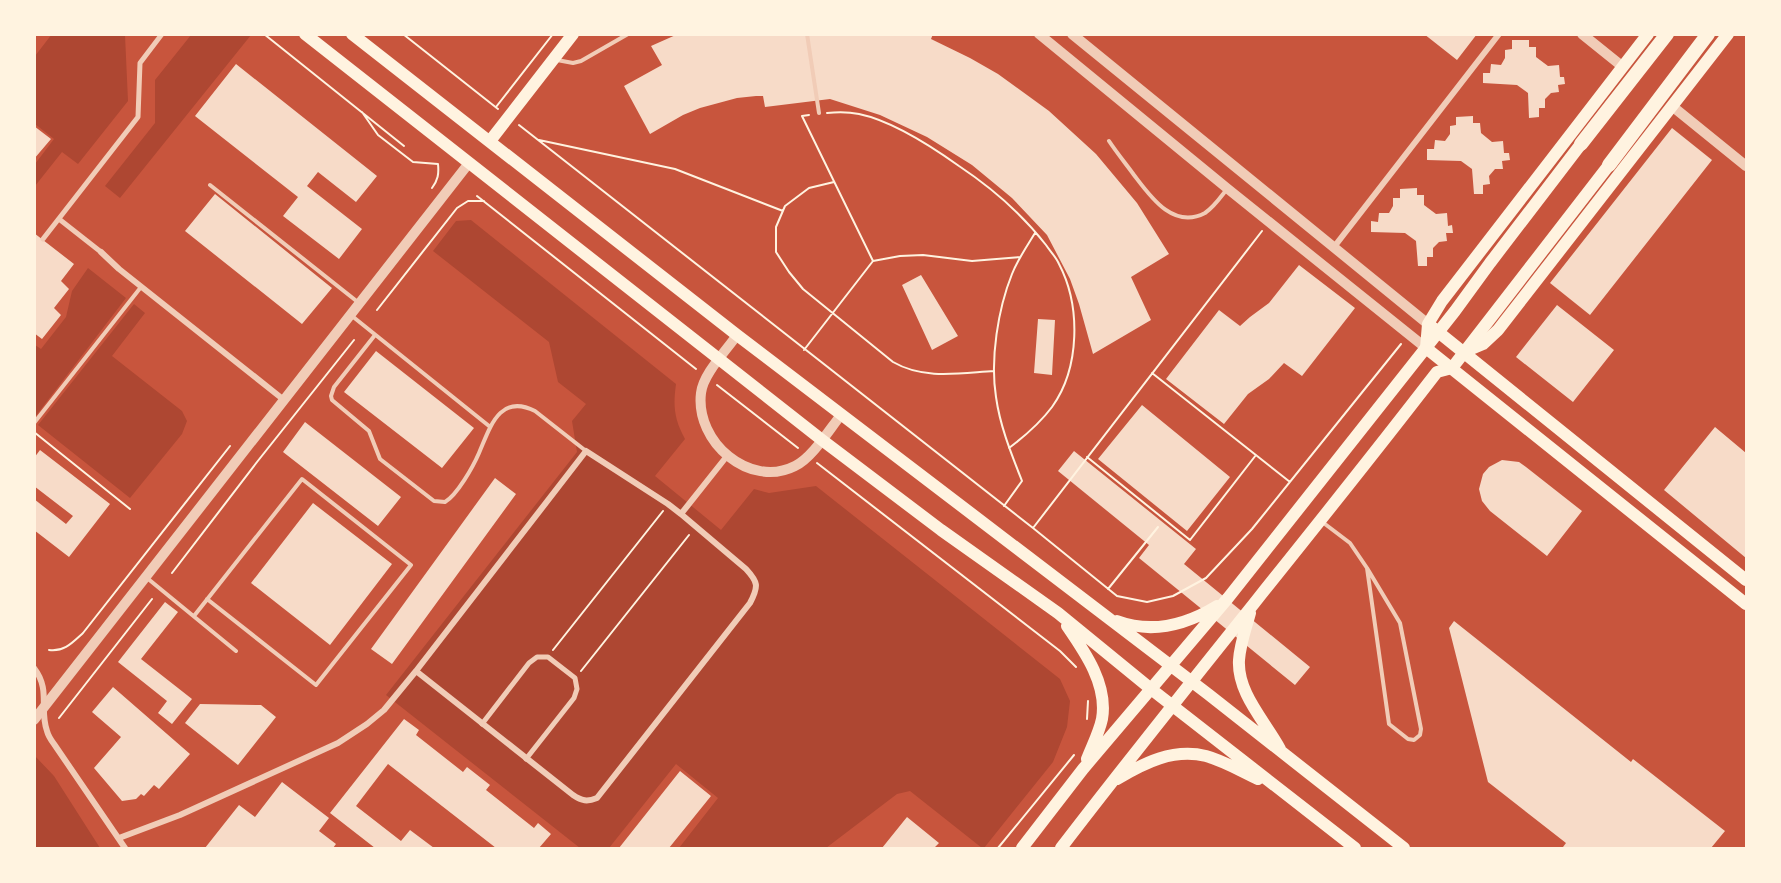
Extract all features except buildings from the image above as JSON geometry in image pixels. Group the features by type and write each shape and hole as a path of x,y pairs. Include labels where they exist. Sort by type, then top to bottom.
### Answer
{"highway":[{"path":"1581,144 1667,34"},
{"path":"1609,165 1708,34"}],"main road":[{"path":"305,34 822,440 941,530 1058,612 1151,689 1355,849"},
{"path":"352,34 737,335 1171,666 1404,849"},
{"path":"490,141 573,34"},
{"path":"1022,849 1083,769 1228,598 1426,348 1442,301 1648,34"},
{"path":"1464,352 1483,344 1498,330 1728,34"},
{"path":"1433,328 1581,144"},
{"path":"1060,849 1437,372 1452,369 1609,165"},
{"path":"1433,328 1746,580"},
{"path":"1426,348 1746,604"},
{"path":"1099,611 1134,627 1156,627 1193,619 1228,598"},
{"path":"1251,608 1239,661 1240,677 1249,700 1284,755"},
{"path":"1058,612 1084,651 1099,684 1102,700 1102,719 1083,769"},
{"path":"1111,783 1148,762 1168,756 1188,754 1206,756 1275,786"}],"street":[{"path":"43,239 138,117 140,63 162,34"},
{"path":"1039,34 1426,348"},
{"path":"1072,34 1433,328"},
{"path":"1334,247 1499,34"},
{"path":"1582,34 1623,67"},
{"path":"1672,106 1746,166"},
{"path":"34,720 469,163"},
{"path":"59,219 141,287 284,399"},
{"path":"737,335 704,382 701,391 702,418 712,439 727,456 757,470 794,468 822,440 841,415"},
{"path":"119,838 180,815 338,743 384,710 586,451 668,504 697,526 753,577 757,584 756,593 750,603 597,798 590,801 581,801 416,671"},
{"path":"681,514 727,456"},
{"path":"482,724 537,657 548,657 575,678 577,689 574,698 526,759"},
{"path":"34,668 44,688 46,730 125,849"}],"lane":[{"path":"554,59 564,63 581,61 628,34"},
{"path":"807,34 819,113"},
{"path":"1109,141 1153,200 1174,215 1196,217 1214,206 1228,189"},
{"path":"210,185 360,304"},
{"path":"34,423 141,287"},
{"path":"351,316 489,426"},
{"path":"375,335 334,387 331,396 334,403 369,431 380,459 434,501 445,502 453,496 474,461 489,426 503,410 509,407 528,408 586,451"},
{"path":"194,616 207,599 302,479 411,565 316,685 207,599"},
{"path":"1321,520 1350,543 1367,568 1400,623 1421,729 1414,740 1408,739 1389,724 1367,568"},
{"path":"147,578 236,651"}],"path":[{"path":"264,34 404,146"},
{"path":"403,34 457,79 509,117 1117,596 1147,602 1173,596 1206,578 1252,529 1409,334"},
{"path":"496,107 553,34"},
{"path":"362,112 378,135 413,162 438,164 437,182 430,191"},
{"path":"873,261 802,116 819,113 858,114 898,128 981,180 1036,232 1059,263 1069,288 1073,315 1074,340 1070,367 1062,390 1052,407 1009,448"},
{"path":"538,140 675,169 783,211"},
{"path":"573,173 576,170"},
{"path":"834,182 809,188 785,206 776,227 776,252 803,289 904,369 930,374 994,372"},
{"path":"477,196 698,370"},
{"path":"377,310 457,208 468,201 484,201"},
{"path":"1033,528 1269,222"},
{"path":"1004,506 1022,481 1009,448 996,396 994,372 996,339 1003,303 1012,274 1036,232"},
{"path":"804,350 873,261 924,255 972,261 1021,257"},
{"path":"172,573 354,340"},
{"path":"1152,373 1290,482"},
{"path":"715,384 800,450"},
{"path":"34,432 130,508"},
{"path":"49,650 58,651 69,646 83,633 232,443"},
{"path":"1087,457 1190,540 1256,455"},
{"path":"817,463 1060,651 1075,665 1080,674"},
{"path":"548,657 668,504"},
{"path":"575,678 697,526"},
{"path":"1107,589 1158,527"},
{"path":"59,718 152,599"},
{"path":"1087,722 1088,696"},
{"path":"998,849 1077,748"}],"shaded area":[{"path":"52,34 125,35 128,101 78,164 62,152 35,186 35,164 54,139 35,124 35,56"},
{"path":"191,35 251,35 120,198 105,186 155,123 155,80"},
{"path":"471,220 676,384 675,412 685,439 655,476 721,530 754,489 769,493 816,486 1060,679 1070,701 1067,727 1053,762 984,848 910,791 897,794 826,848 679,848 718,798 676,764 609,848 580,848 386,695 577,452 572,421 586,404 558,382 549,342 433,251 456,221"},
{"path":"88,268 126,298 35,417 35,345 41,349 66,317 72,291"},
{"path":"134,304 145,313 112,356 182,411 187,421 182,434 130,498 38,425"},
{"path":"35,756 54,776 100,848 35,848"}]}
